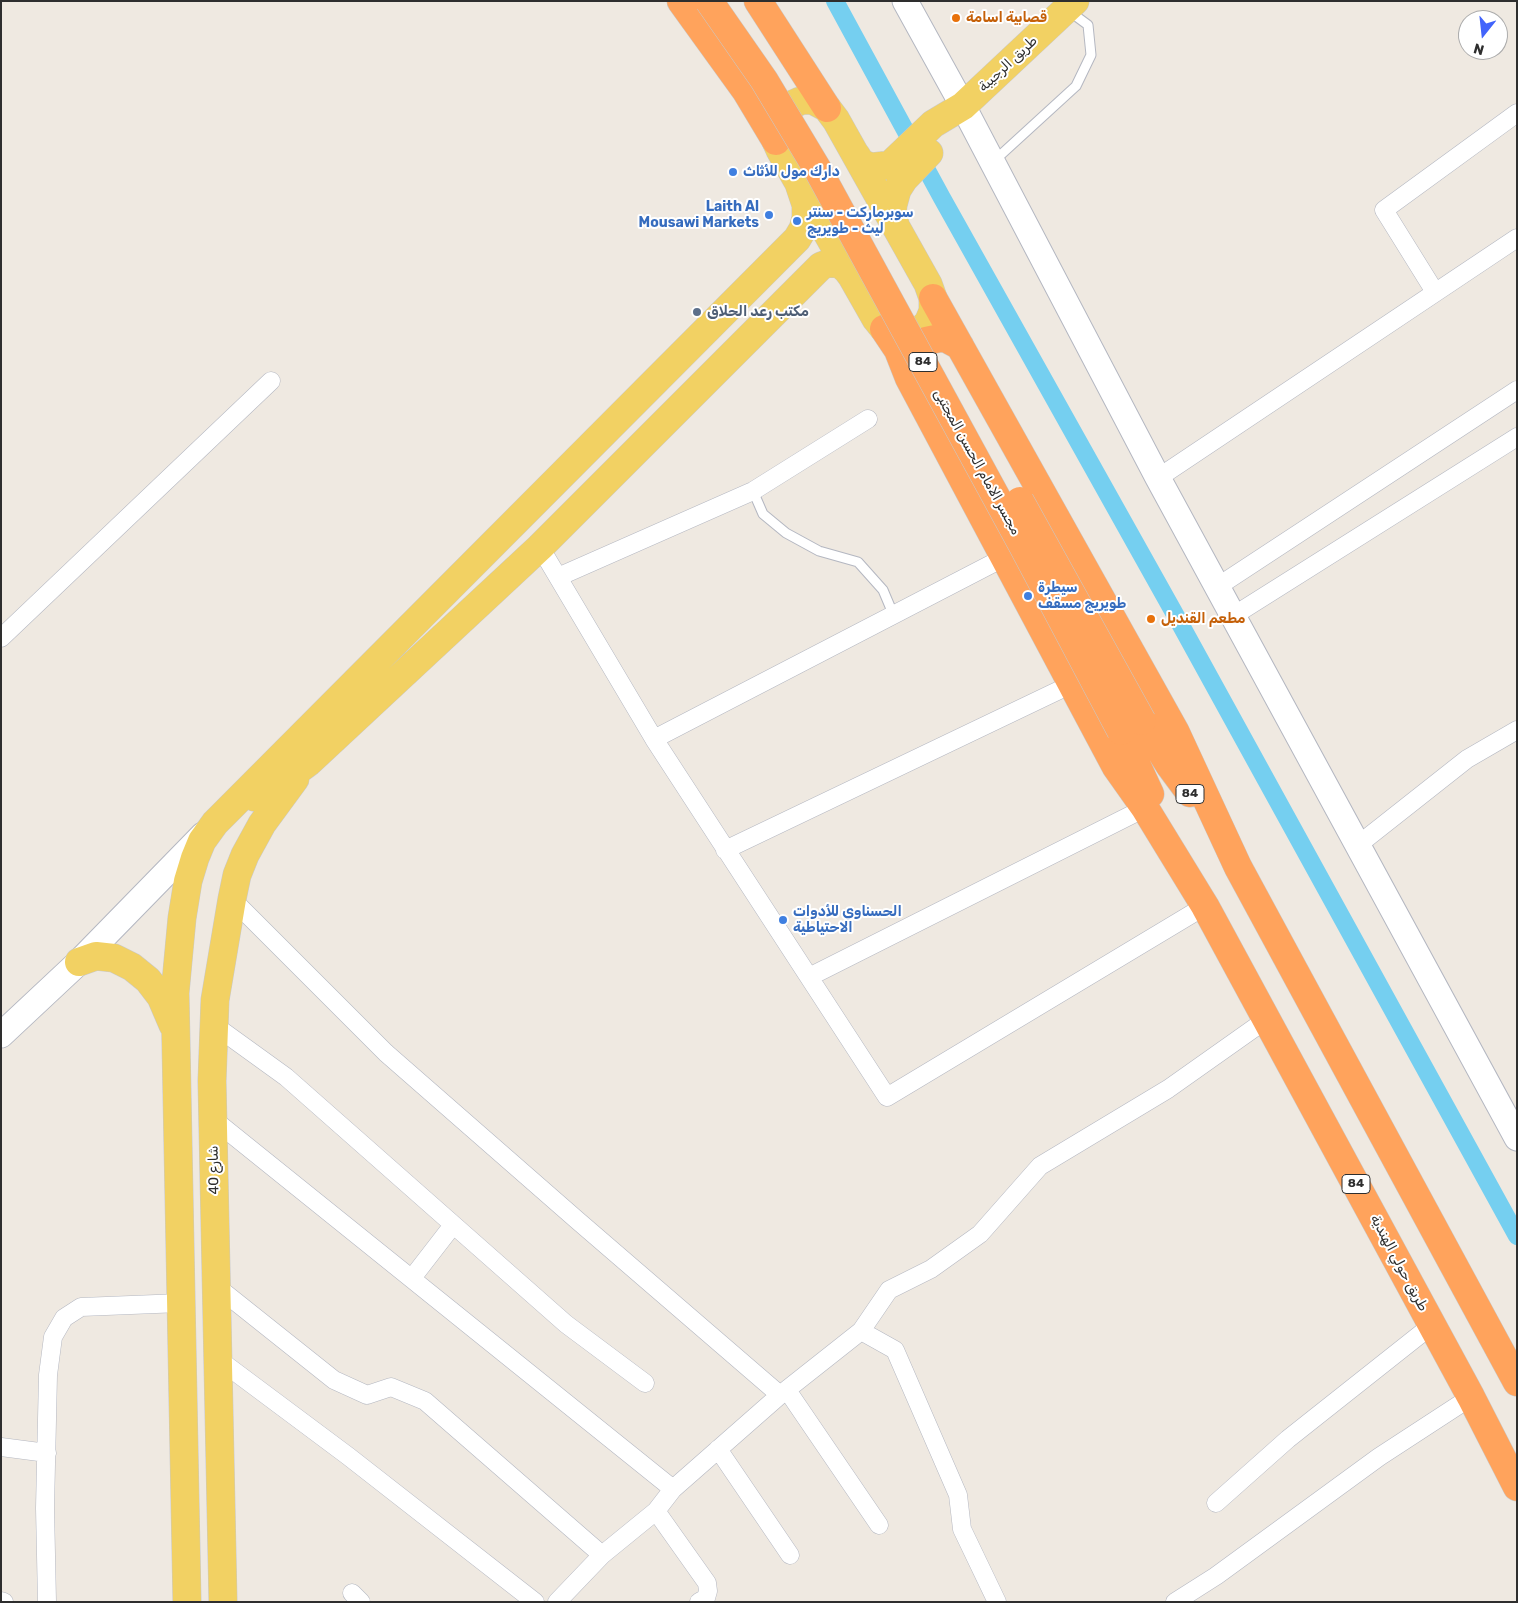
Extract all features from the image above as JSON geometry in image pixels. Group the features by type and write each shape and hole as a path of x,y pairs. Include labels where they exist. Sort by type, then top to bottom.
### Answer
{"highway":[{"path":"681,1 748,94 771,129 776,141"},
{"name":"مجسر الامام الحسن المجتبى","path":"708,1 764,80 818,170 1024,548 1131,726 1238,867"},
{"name":"مجسر الامام الحسن المجتبى","path":"730,1 776,68 827,152 1131,726 1142,774 1160,820 1199,895"},
{"path":"758,1 827,108"},
{"path":"748,94 766,103 785,99 798,85 801,72 800,65"},
{"path":"933,298 1175,731 1238,867"},
{"path":"884,329 898,350 909,378 1116,767 1199,895"},
{"path":"909,378 911,356 920,345 940,338 947,339 960,346"},
{"name":"84","path":"1238,867 1517,1382"},
{"name":"طريق حولي الهندية","path":"1199,895 1471,1397 1517,1487"}],"main road":[{"path":"905,1 963,106 1158,478 1517,1138"},
{"name":"طريق الرجيبة","path":"897,172 963,106 1071,5"},
{"path":"800,100 806,100 814,101 827,108 836,120 928,284 933,298 931,318 923,328 912,335 898,336 884,329 776,141 778,118 786,107 800,100"},
{"path":"856,155 862,163 871,167 897,172 897,190 892,215 896,227"},
{"path":"1,1036 79,962 797,239 803,229 806,218 806,205 799,184"},
{"path":"187,1602 175,993 182,918 188,881 202,841 215,823 238,806 286,779 309,762 540,547 821,266 829,263 840,264 853,278"},
{"name":"شارع 40","path":"223,1602 212,1081 215,1000 232,899 243,862 262,824 284,792 309,762"},
{"path":"79,962 96,956 114,958 132,967 148,980 162,997 175,1032"}],"street":[{"path":"1435,292 1384,210 1517,113"},
{"path":"1158,478 1517,238"},
{"path":"1,638 271,381"},
{"path":"1217,587 1517,390"},
{"path":"558,577 753,491 868,419"},
{"path":"1233,616 1517,437"},
{"path":"540,547 654,739 887,1097 1199,895"},
{"path":"654,739 1005,558"},
{"path":"725,850 1072,684"},
{"path":"1358,845 1467,759 1517,730"},
{"path":"809,977 1144,808"},
{"path":"232,899 386,1053 577,1220 783,1392 879,1525"},
{"path":"557,1602 602,1555 656,1511 673,1489 783,1392 861,1331 889,1290 931,1269 980,1234 1040,1166 1168,1089 1266,1019"},
{"path":"214,1026 286,1077 566,1324 645,1383"},
{"path":"213,1119 673,1489"},
{"path":"412,1278 453,1225"},
{"path":"216,1286 334,1380 367,1394 391,1387 425,1401 602,1555"},
{"path":"47,1602 45,1508 48,1375 53,1337 64,1318 81,1307 181,1303"},
{"path":"1216,1503 1288,1440 1432,1325"},
{"path":"861,1331 894,1350 958,1494 962,1529 997,1602"},
{"path":"218,1359 348,1456 535,1602"},
{"path":"1176,1602 1216,1576 1379,1457 1471,1397"},
{"path":"1,1447 47,1453"},
{"path":"718,1449 790,1555"},
{"path":"656,1511 707,1583 708,1591 706,1598 699,1602"}],"lane":[{"path":"992,162 1076,86 1091,55 1088,25 1071,5"},
{"path":"753,491 763,514 786,533 819,552 858,562 883,590 894,616"}],"waterway":[{"path":"835,1 942,198 1172,609 1517,1236"}],"place":[{"name":"قصابية اسامة","path":"956,18"},
{"name":"دارك مول للأثاث","path":"733,172"},
{"name":"Laith Al Mousawi Markets","path":"769,215"},
{"name":"سوبرماركت - سنتر ليث - طويريج","path":"797,221"},
{"name":"مكتب رعد الحلاق","path":"697,312"},
{"name":"سيطرة طويريج مسقف","path":"1028,596"},
{"name":"مطعم القنديل","path":"1151,619"},
{"name":"الحسناوي للأدوات الاحتياطية","path":"783,920"}]}
